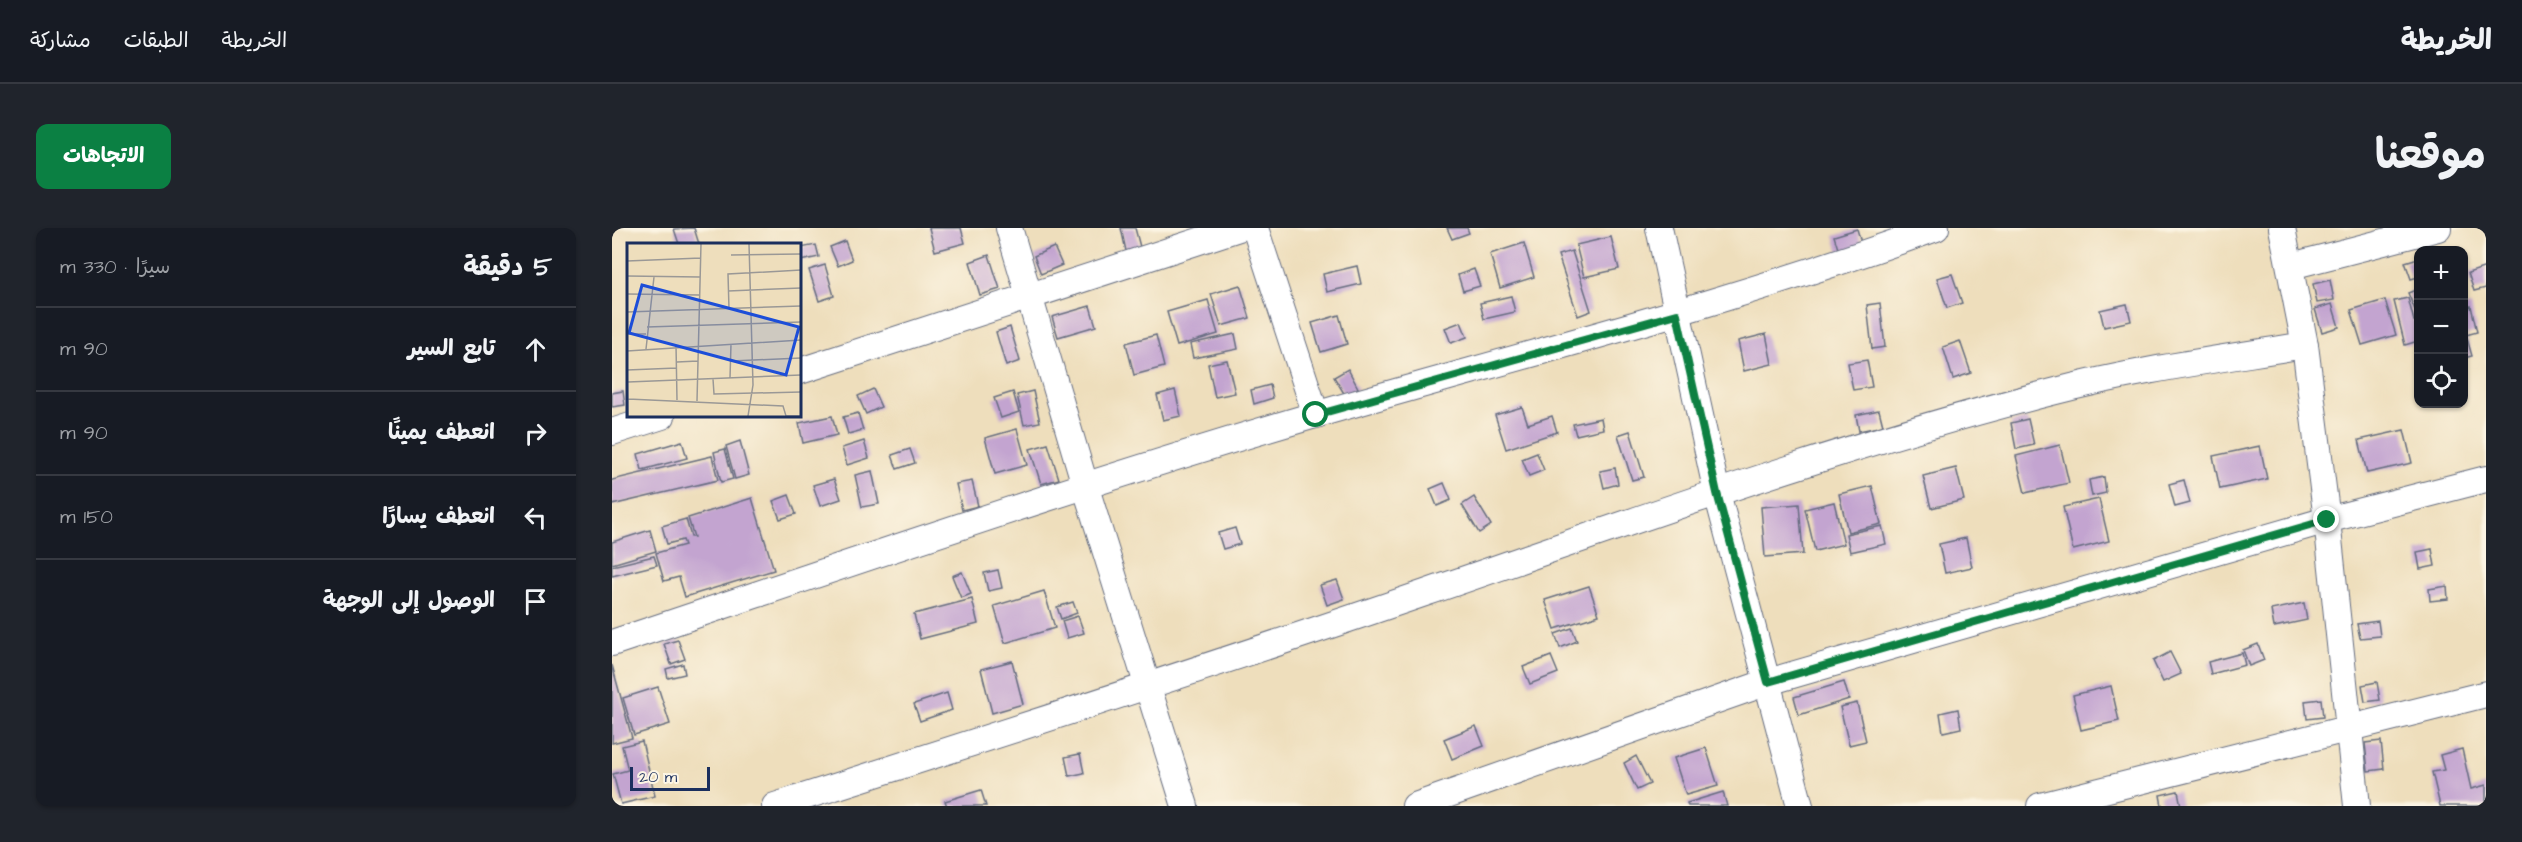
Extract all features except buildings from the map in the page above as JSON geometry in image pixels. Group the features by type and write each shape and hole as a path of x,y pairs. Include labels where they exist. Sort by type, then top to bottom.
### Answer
{"street":[{"path":"1009,228 1084,485 1185,806"},
{"path":"801,371 1239,228"},
{"path":"1255,228 1316,415"},
{"path":"1659,228 1717,493 1800,806"},
{"path":"2282,228 2305,345 2327,520 2357,806"},
{"path":"2291,266 2438,228"},
{"path":"612,643 1084,485 1316,415 1677,314 1928,229"},
{"path":"775,806 1146,688 1717,493 1905,432 2054,391 2147,371 2305,345"},
{"path":"612,432 659,417"},
{"path":"1415,806 1449,800 1768,682 2327,520 2486,479"},
{"path":"2040,806 2486,694"}],"route":[{"path":"1316,415 1677,314 1717,493 1768,682 2327,520"}]}
